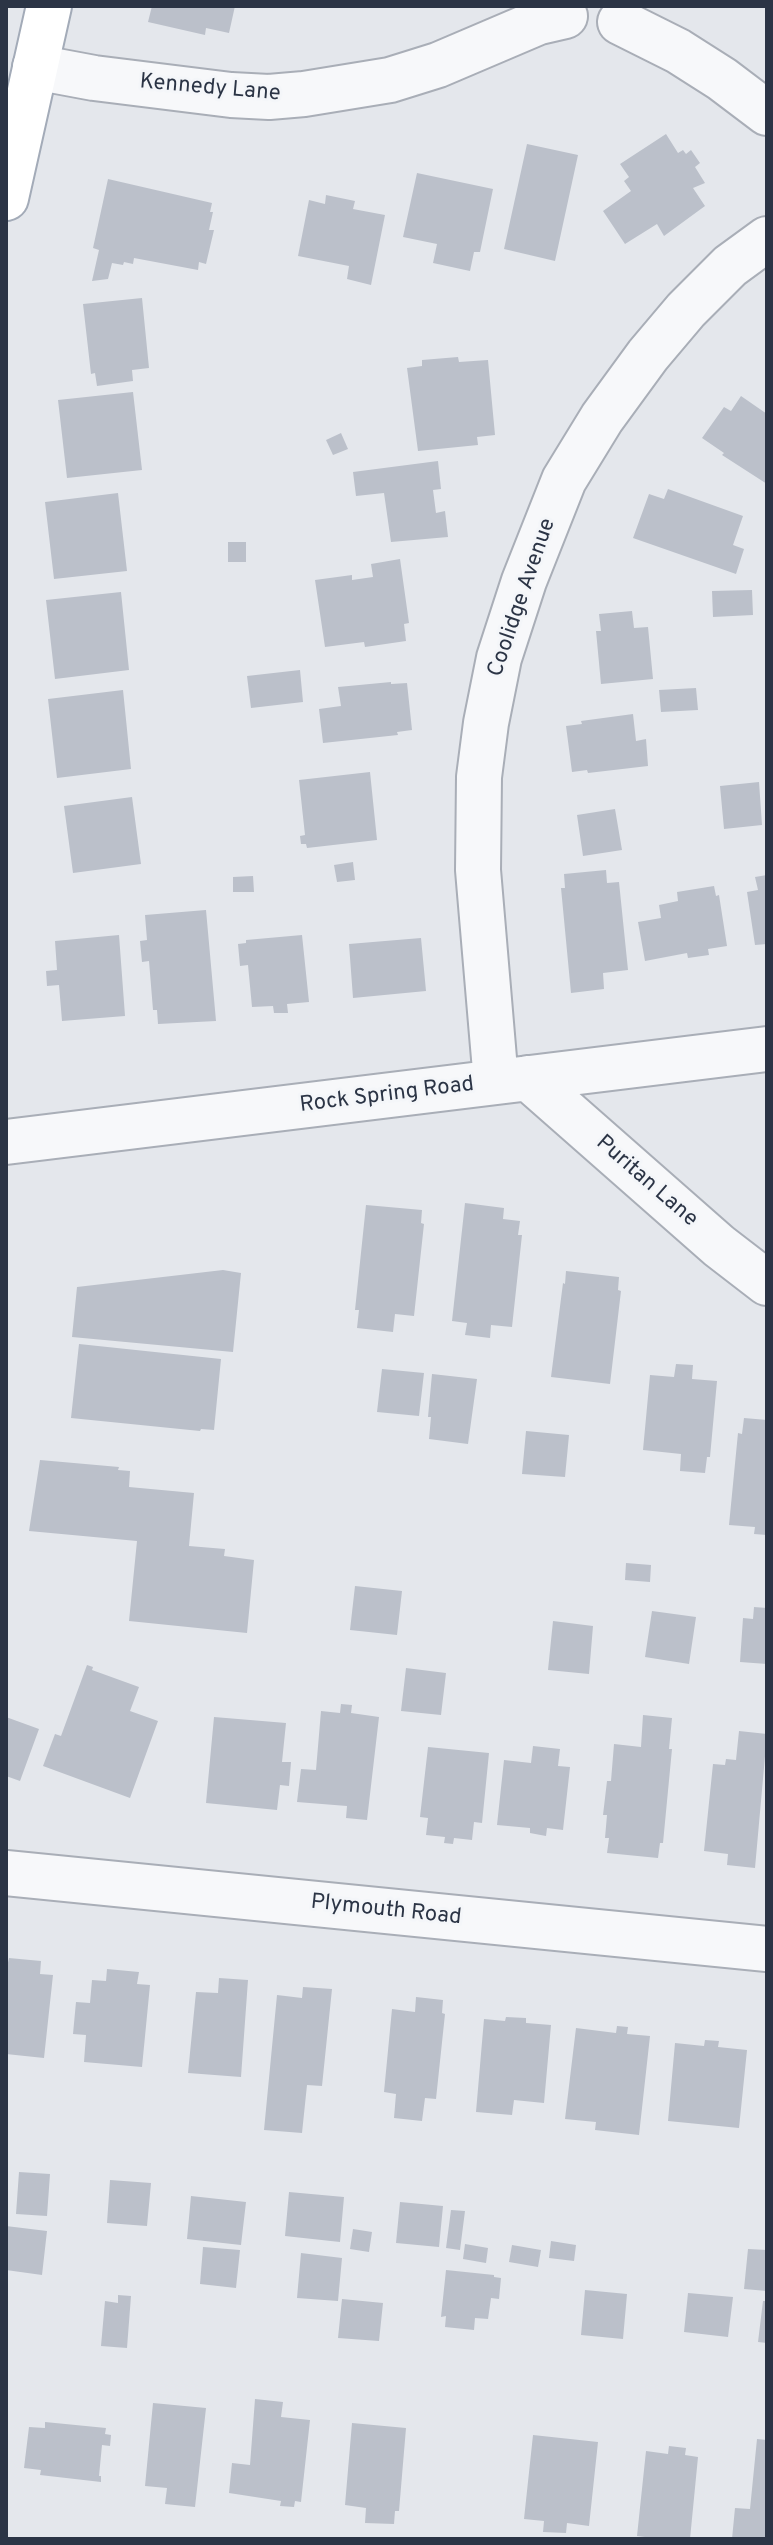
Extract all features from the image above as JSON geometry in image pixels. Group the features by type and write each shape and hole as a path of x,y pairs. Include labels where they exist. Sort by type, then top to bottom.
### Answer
{"main road":[{"path":"6,198 49,6"}],"street":[{"name":"Kennedy Lane","path":"35,67 94,78 231,95 269,97 304,94 390,80 438,65 539,22 565,16"},
{"path":"620,22 678,51 767,113"},
{"name":"Coolidge Avenue","path":"512,1080 478,870 479,777 499,658 524,581 564,480 602,418 686,310 730,266 767,239"},
{"name":"Rock Spring Road","path":"6,1142 767,1049"},
{"name":"Puritan Lane","path":"512,1080 767,1283"},
{"name":"Plymouth Road","path":"6,1873 767,1949"}],"building":[{"path":"152,6 235,6 229,33 206,28 205,35 148,22"},
{"path":"666,134 678,153 683,150 686,154 691,150 700,163 695,167 705,183 693,188 705,206 664,236 657,224 625,244 603,211 631,191 624,181 629,177 620,164"},
{"path":"527,144 578,155 555,261 504,249"},
{"path":"417,173 493,189 480,252 474,252 470,271 433,263 437,244 403,237"},
{"path":"108,179 212,203 209,230 214,230 206,264 199,262 198,270 134,258 133,264 112,263 108,279 92,281 99,250 93,248"},
{"path":"326,195 355,201 353,209 385,215 371,285 347,279 349,266 298,256 309,200 325,204"},
{"path":"142,298 149,368 132,370 133,381 97,386 95,373 91,374 83,304"},
{"path":"458,357 459,362 488,360 495,435 477,437 478,445 418,451 407,368 422,366 422,360"},
{"path":"133,392 142,470 67,478 58,400"},
{"path":"741,396 767,414 767,484 702,438 724,407 731,411"},
{"path":"341,433 348,449 333,455 326,440"},
{"path":"438,461 441,489 433,490 436,513 445,511 448,537 391,542 384,493 356,496 353,472"},
{"path":"668,489 743,516 733,545 744,549 736,574 633,538 649,494 664,499"},
{"path":"118,493 127,571 54,579 45,502"},
{"path":"228,542 246,542 246,562 228,562"},
{"path":"400,559 409,623 404,624 406,641 365,647 364,642 325,647 315,580 352,575 352,580 373,577 371,564"},
{"path":"752,590 753,615 713,617 712,591"},
{"path":"121,592 129,670 55,679 46,600"},
{"path":"632,611 634,628 648,627 653,679 601,684 596,631 601,631 599,614"},
{"path":"300,670 303,702 251,708 247,676"},
{"path":"407,683 412,730 397,732 398,735 323,743 319,709 341,706 338,687"},
{"path":"696,688 698,710 661,712 659,690"},
{"path":"123,690 131,769 57,778 48,699"},
{"path":"633,714 636,741 646,739 648,766 572,772 566,726"},
{"path":"370,772 377,840 307,848 306,844 301,844 300,836 305,835 299,780"},
{"path":"759,782 762,825 724,829 720,786"},
{"path":"132,797 141,864 73,873 64,806"},
{"path":"615,809 622,850 583,856 577,815"},
{"path":"353,862 355,880 337,882 334,865"},
{"path":"606,870 607,883 619,882 628,970 603,973 604,989 571,993 561,888 565,888 564,874"},
{"path":"767,875 767,944 755,945 747,892 758,890 755,877"},
{"path":"253,876 254,892 233,892 233,877"},
{"path":"714,886 716,896 719,895 727,946 708,949 709,955 688,958 687,953 645,961 638,922 661,918 659,905 678,901 677,892"},
{"path":"206,910 216,1021 158,1024 157,1010 153,1010 149,961 142,962 140,941 147,940 145,915"},
{"path":"119,935 125,1016 62,1021 59,985 47,986 46,971 57,970 55,941"},
{"path":"302,935 309,1002 287,1004 288,1013 274,1013 273,1006 252,1007 248,965 240,966 238,944 246,943 246,940"},
{"path":"421,938 426,991 353,998 349,944"},
{"path":"465,1203 504,1208 503,1219 520,1221 518,1235 522,1235 512,1327 491,1325 490,1338 465,1335 467,1323 452,1321"},
{"path":"366,1205 422,1210 421,1223 424,1224 414,1316 395,1314 393,1332 357,1328 359,1310 355,1310"},
{"path":"223,1270 241,1273 233,1352 72,1337 77,1287"},
{"path":"566,1271 619,1277 618,1290 621,1291 610,1384 551,1377"},
{"path":"79,1344 221,1359 214,1430 71,1418"},
{"path":"676,1364 693,1365 692,1379 717,1381 710,1457 707,1457 705,1473 680,1471 681,1454 643,1450 650,1375 674,1377"},
{"path":"382,1369 424,1373 419,1416 377,1412"},
{"path":"432,1374 477,1379 468,1444 429,1439"},
{"path":"744,1418 767,1420 767,1535 754,1534 755,1527 729,1525 738,1433 742,1434"},
{"path":"526,1431 569,1435 565,1477 522,1474"},
{"path":"40,1460 119,1467 118,1470 130,1471 129,1487 194,1493 189,1546 225,1549 224,1556 254,1560 247,1633 129,1621 137,1541 29,1531"},
{"path":"626,1563 651,1565 650,1582 625,1580"},
{"path":"355,1586 402,1591 397,1635 350,1630"},
{"path":"754,1607 767,1608 767,1664 740,1662 743,1618 753,1619"},
{"path":"652,1611 696,1617 689,1664 645,1657"},
{"path":"553,1621 593,1626 589,1674 548,1670"},
{"path":"87,1665 93,1667 92,1670 139,1687 130,1711 158,1721 130,1798 43,1766 55,1734 61,1736"},
{"path":"406,1668 446,1673 441,1715 401,1711"},
{"path":"341,1704 352,1705 351,1713 379,1717 367,1820 346,1818 347,1806 297,1802 301,1769 316,1770 321,1711 340,1713"},
{"path":"643,1715 672,1718 663,1843 660,1843 658,1858 607,1853 609,1838 605,1838 607,1815 603,1815 607,1781 611,1781 614,1744 641,1747"},
{"path":"6,1717 39,1729 20,1781 6,1776"},
{"path":"214,1717 286,1723 282,1762 291,1762 289,1786 280,1785 277,1810 206,1803"},
{"path":"739,1731 767,1734 755,1868 727,1865 728,1854 704,1851 713,1764 725,1765 726,1759 736,1760"},
{"path":"533,1746 560,1749 558,1766 570,1767 563,1830 547,1828 546,1836 530,1833 530,1828 497,1825 504,1760 531,1763"},
{"path":"428,1747 489,1753 482,1823 474,1822 472,1840 454,1838 453,1844 444,1843 445,1837 426,1835 428,1818 420,1817"},
{"path":"9,1958 41,1961 40,1974 53,1975 44,2058 6,2054 6,1971"},
{"path":"107,1969 139,1972 137,1984 150,1985 142,2067 84,2062 86,2035 73,2034 76,2002 90,2003 92,1980 106,1981"},
{"path":"219,1978 248,1980 241,2077 188,2073 196,1992 218,1993"},
{"path":"303,1987 332,1989 322,2086 307,2085 302,2133 264,2130 277,1995 302,1998"},
{"path":"416,1997 443,2000 442,2013 445,2014 436,2099 425,2098 422,2121 394,2118 396,2094 384,2092 392,2009 415,2012"},
{"path":"506,2017 526,2018 526,2023 551,2025 544,2103 514,2100 512,2115 476,2112 484,2019 505,2021"},
{"path":"617,2026 628,2027 627,2034 650,2036 639,2135 595,2130 596,2122 565,2119 576,2028 616,2033"},
{"path":"705,2040 719,2041 718,2047 747,2050 739,2128 668,2121 675,2043 704,2046"},
{"path":"19,2172 50,2174 47,2216 16,2214"},
{"path":"110,2180 151,2183 147,2226 107,2223"},
{"path":"289,2192 344,2197 340,2242 285,2236"},
{"path":"191,2196 246,2202 241,2245 187,2239"},
{"path":"400,2202 443,2206 439,2247 396,2243"},
{"path":"451,2210 465,2211 460,2250 446,2248"},
{"path":"6,2226 47,2231 42,2275 6,2270"},
{"path":"353,2229 372,2232 369,2252 350,2249"},
{"path":"551,2241 576,2245 574,2261 549,2258"},
{"path":"465,2244 488,2248 486,2263 463,2259"},
{"path":"512,2245 541,2250 538,2267 509,2262"},
{"path":"203,2247 240,2250 236,2288 200,2284"},
{"path":"748,2249 767,2250 767,2291 744,2289"},
{"path":"301,2253 342,2258 338,2301 297,2298"},
{"path":"446,2270 501,2278 499,2299 491,2298 488,2319 475,2318 474,2330 445,2327 446,2316 441,2317"},
{"path":"585,2290 627,2294 623,2339 581,2335"},
{"path":"688,2293 733,2297 728,2337 684,2332"},
{"path":"118,2295 131,2296 127,2348 101,2346 105,2301 118,2303"},
{"path":"342,2299 383,2303 379,2341 338,2338"},
{"path":"763,2301 767,2301 767,2343 758,2342"},
{"path":"255,2399 283,2402 281,2417 310,2420 301,2502 295,2501 294,2507 280,2506 281,2501 229,2493 232,2463 250,2465"},
{"path":"153,2403 206,2408 195,2507 165,2504 167,2488 145,2486"},
{"path":"45,2422 106,2428 105,2434 111,2435 110,2446 102,2445 101,2482 40,2475 41,2470 24,2468 29,2427 45,2428"},
{"path":"352,2423 406,2428 399,2511 395,2511 394,2524 365,2523 366,2508 345,2505"},
{"path":"533,2435 598,2442 589,2526 567,2523 566,2533 543,2532 544,2521 524,2519"},
{"path":"757,2439 767,2440 767,2539 732,2539 735,2508 750,2509"},
{"path":"669,2446 686,2448 685,2455 698,2457 690,2539 637,2536 646,2451 668,2454"}]}
